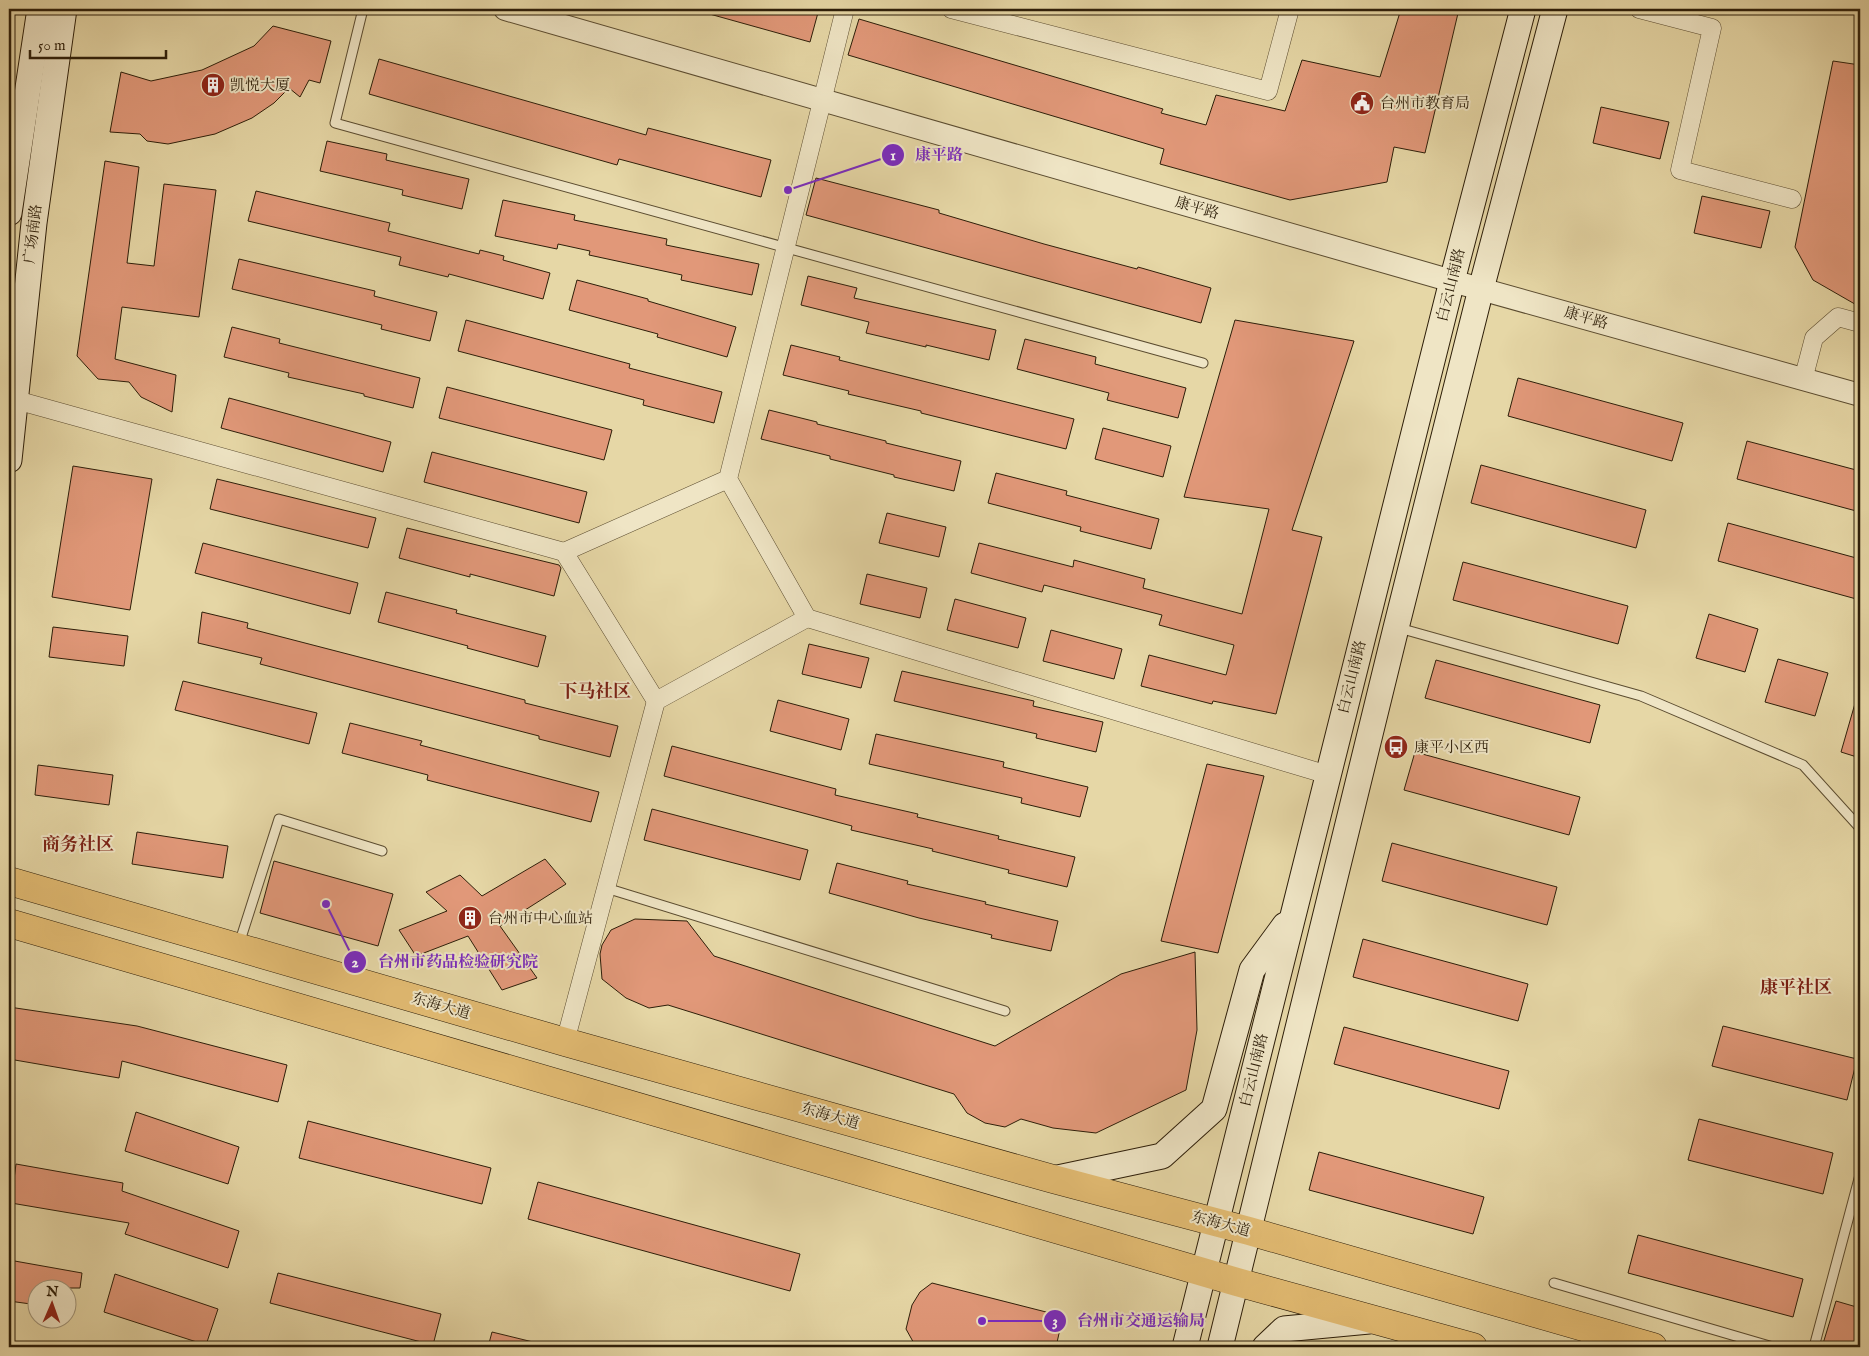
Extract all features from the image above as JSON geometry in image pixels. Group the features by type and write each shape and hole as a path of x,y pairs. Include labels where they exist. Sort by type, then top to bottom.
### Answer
{"main road":[{"name":"广场南路","path":"9,215 40,9"},
{"name":"广场南路","path":"9,460 34,223 64,9"},
{"name":"白云山南路","path":"1185,1347 1452,281 1524,9"},
{"name":"白云山南路","path":"1220,1347 1396,628 1481,289 1555,9"},
{"name":"东海大道","path":"9,881 565,1042 1053,1179 1249,1231 1653,1347"},
{"path":"1053,1179 1162,1156 1214,1109 1252,970 1293,915"},
{"path":"9,923 1237,1282 1474,1347"},
{"path":"1265,1347 1284,1329 1378,1320"}],"street":[{"name":"康平路","path":"506,9 1452,281 1860,396"},
{"path":"845,9 728,479 807,618 1328,775"},
{"path":"951,9 1268,91 1290,9"},
{"path":"1639,9 1712,28 1680,170 1792,199"},
{"path":"9,215 34,223"},
{"path":"1802,380 1814,338 1838,316 1860,323"},
{"path":"16,400 564,552 728,479"},
{"path":"564,552 656,701"},
{"path":"565,1042 656,701 807,618"}],"lane":[{"path":"363,9 335,123 1204,363"},
{"path":"1396,628 1640,696 1803,764 1860,828"},
{"path":"238,947 279,819 382,851"},
{"path":"606,888 1004,1011"},
{"path":"1814,1347 1860,1175"},
{"path":"1554,1283 1774,1347"}],"building":[{"path":"706,9 819,9 810,42 706,13"},
{"name":"台州市教育局","path":"1401,9 1459,9 1425,153 1394,147 1387,182 1290,200 1160,164 1164,149 848,55 859,19 1163,109 1161,113 1206,125 1216,95 1285,111 1302,60 1380,77"},
{"name":"凯悦大厦","path":"273,26 331,41 320,83 309,80 300,97 289,88 274,103 252,118 215,134 168,144 147,141 140,134 110,132 121,72 151,81 202,70 254,46"},
{"path":"379,59 646,135 648,128 771,160 761,197 619,159 617,165 369,94"},
{"path":"1833,61 1860,65 1860,307 1813,280 1795,247"},
{"path":"1601,107 1669,122 1660,159 1593,143"},
{"path":"327,141 387,154 386,160 469,179 462,209 402,195 403,190 320,171"},
{"path":"105,161 139,167 127,263 154,266 164,184 216,190 199,317 122,307 115,359 176,375 172,412 141,397 129,382 98,379 77,356"},
{"path":"816,178 939,210 939,213 1044,244 1137,269 1138,267 1211,288 1201,323 806,215"},
{"path":"256,191 390,223 388,231 479,254 480,250 504,256 503,260 550,273 543,299 449,274 448,277 399,265 401,257 248,221"},
{"path":"1702,196 1770,211 1761,248 1694,233"},
{"path":"503,200 575,215 574,220 667,239 666,245 759,264 752,295 681,280 682,275 589,255 590,251 558,244 557,249 495,236"},
{"path":"239,259 375,291 374,296 437,312 430,341 381,329 382,325 232,289"},
{"path":"808,276 857,288 854,298 996,330 989,360 866,333 869,322 801,305"},
{"path":"577,280 648,299 648,301 736,327 727,357 657,337 658,334 569,310"},
{"path":"466,320 630,364 629,368 722,392 714,423 643,405 644,400 458,351"},
{"path":"1235,320 1354,341 1292,530 1322,537 1276,714 1213,701 1212,704 1141,686 1149,655 1226,675 1234,645 1159,625 1162,615 1044,585 1042,592 971,573 979,543 1073,567 1074,560 1145,579 1143,588 1242,614 1269,509 1184,497"},
{"path":"232,327 280,339 279,343 420,378 413,408 364,396 364,394 288,377 289,373 224,357"},
{"path":"1025,339 1096,357 1095,364 1186,388 1178,418 1107,400 1109,393 1017,369"},
{"path":"791,345 840,357 839,360 1074,419 1066,449 848,394 849,391 783,375"},
{"path":"1518,378 1683,423 1672,461 1508,416"},
{"path":"447,387 612,430 604,460 439,418"},
{"path":"229,398 391,442 383,472 221,428"},
{"path":"769,410 886,441 886,443 961,461 954,491 894,477 894,475 830,459 830,456 761,439"},
{"path":"1103,428 1171,446 1163,477 1095,459"},
{"path":"1747,441 1860,471 1860,512 1737,479"},
{"path":"432,452 587,492 579,523 424,482"},
{"path":"1481,465 1646,510 1636,548 1471,503"},
{"path":"73,466 152,479 130,610 52,597"},
{"path":"996,473 1067,491 1066,495 1159,519 1151,549 1080,531 1081,527 988,503"},
{"path":"217,479 376,518 368,548 210,509"},
{"path":"887,513 946,527 939,557 879,543"},
{"path":"1728,523 1860,559 1860,600 1718,561"},
{"path":"407,528 559,565 561,568 554,596 470,574 470,577 399,558"},
{"path":"203,543 358,583 350,614 195,573"},
{"path":"1463,562 1628,606 1618,644 1453,600"},
{"path":"867,574 927,588 920,618 860,604"},
{"path":"386,592 457,610 456,613 546,636 538,667 378,622"},
{"path":"955,599 1026,618 1018,648 947,630"},
{"path":"202,612 248,623 247,628 525,700 525,703 618,726 610,757 539,739 539,736 260,664 262,658 198,643"},
{"path":"1709,614 1758,629 1745,672 1696,658"},
{"path":"53,627 128,636 124,666 49,657"},
{"path":"1051,630 1122,649 1114,679 1043,661"},
{"path":"809,644 869,658 861,688 802,674"},
{"path":"1778,659 1828,673 1815,716 1765,702"},
{"path":"1436,660 1600,705 1590,743 1425,698"},
{"path":"902,671 1034,701 1033,706 1103,722 1096,752 1036,738 1037,734 894,701"},
{"path":"183,681 317,713 309,744 175,710"},
{"path":"778,700 849,719 841,750 770,731"},
{"path":"1856,700 1860,700 1860,758 1841,752"},
{"path":"350,723 422,741 420,745 599,792 591,822 427,780 428,775 342,753"},
{"path":"876,734 1004,762 1003,767 1088,787 1080,817 1021,803 1022,798 869,764"},
{"path":"672,746 836,789 835,795 918,814 917,817 999,836 998,839 1075,857 1067,887 1008,873 1009,870 932,851 933,849 851,830 852,826 664,776"},
{"path":"1415,752 1580,797 1569,835 1404,790"},
{"path":"1207,764 1264,776 1218,953 1161,941"},
{"path":"38,765 113,775 109,805 35,795"},
{"path":"652,809 808,850 800,880 644,840"},
{"path":"137,832 228,846 223,878 132,864"},
{"path":"1392,843 1557,887 1547,925 1382,881"},
{"name":"台州市中心血站","path":"545,859 566,884 500,926 537,978 502,990 468,936 416,956 399,930 447,911 426,892 460,875 482,896"},
{"path":"274,861 393,894 378,946 260,913"},
{"path":"837,863 908,881 907,884 1058,921 1051,951 991,938 992,935 919,918 829,893"},
{"path":"635,919 687,921 714,956 995,1046 1121,974 1195,952 1197,1030 1186,1090 1096,1133 1053,1128 1021,1119 1005,1127 985,1123 967,1113 954,1094 668,1005 649,1008 626,998 602,979 600,954 602,945 611,930"},
{"path":"1363,939 1528,984 1518,1021 1353,977"},
{"path":"9,1007 137,1026 287,1065 278,1102 122,1061 119,1078 9,1059"},
{"path":"1723,1026 1857,1059 1847,1100 1712,1066"},
{"path":"1344,1027 1509,1071 1499,1109 1334,1064"},
{"path":"136,1112 239,1147 228,1184 125,1151"},
{"path":"1699,1119 1833,1153 1823,1194 1688,1160"},
{"path":"308,1121 491,1168 482,1204 299,1158"},
{"path":"1319,1152 1484,1197 1473,1234 1309,1190"},
{"path":"16,1164 123,1183 122,1191 239,1231 228,1268 125,1234 129,1223 11,1203"},
{"path":"538,1182 800,1254 790,1291 528,1219"},
{"path":"1638,1235 1803,1279 1793,1317 1628,1273"},
{"path":"9,1260 82,1273 80,1288 78,1288 78,1278 28,1278 28,1304 9,1301"},
{"path":"278,1273 441,1314 433,1345 270,1303"},
{"path":"115,1274 218,1309 206,1345 104,1312"},
{"path":"932,1283 1050,1313 1060,1329 1056,1347 916,1347 906,1329 912,1305 920,1292"},
{"path":"1836,1301 1860,1308 1860,1347 1822,1347"},
{"path":"492,1332 533,1342 532,1347 488,1347"}],"place":[{"name":"凯悦大厦","path":"213,85"},
{"name":"台州市教育局","path":"1362,103"},
{"name":"康平路","path":"788,190"},
{"name":"康平小区西","path":"1396,747"},
{"name":"台州市药品检验研究院","path":"326,904"},
{"name":"台州市中心血站","path":"470,918"},
{"name":"台州市交通运输局","path":"982,1321"}],"district":[{"name":"下马社区","path":"595,692"},
{"name":"商务社区","path":"78,845"},
{"name":"康平社区","path":"1796,988"}]}
